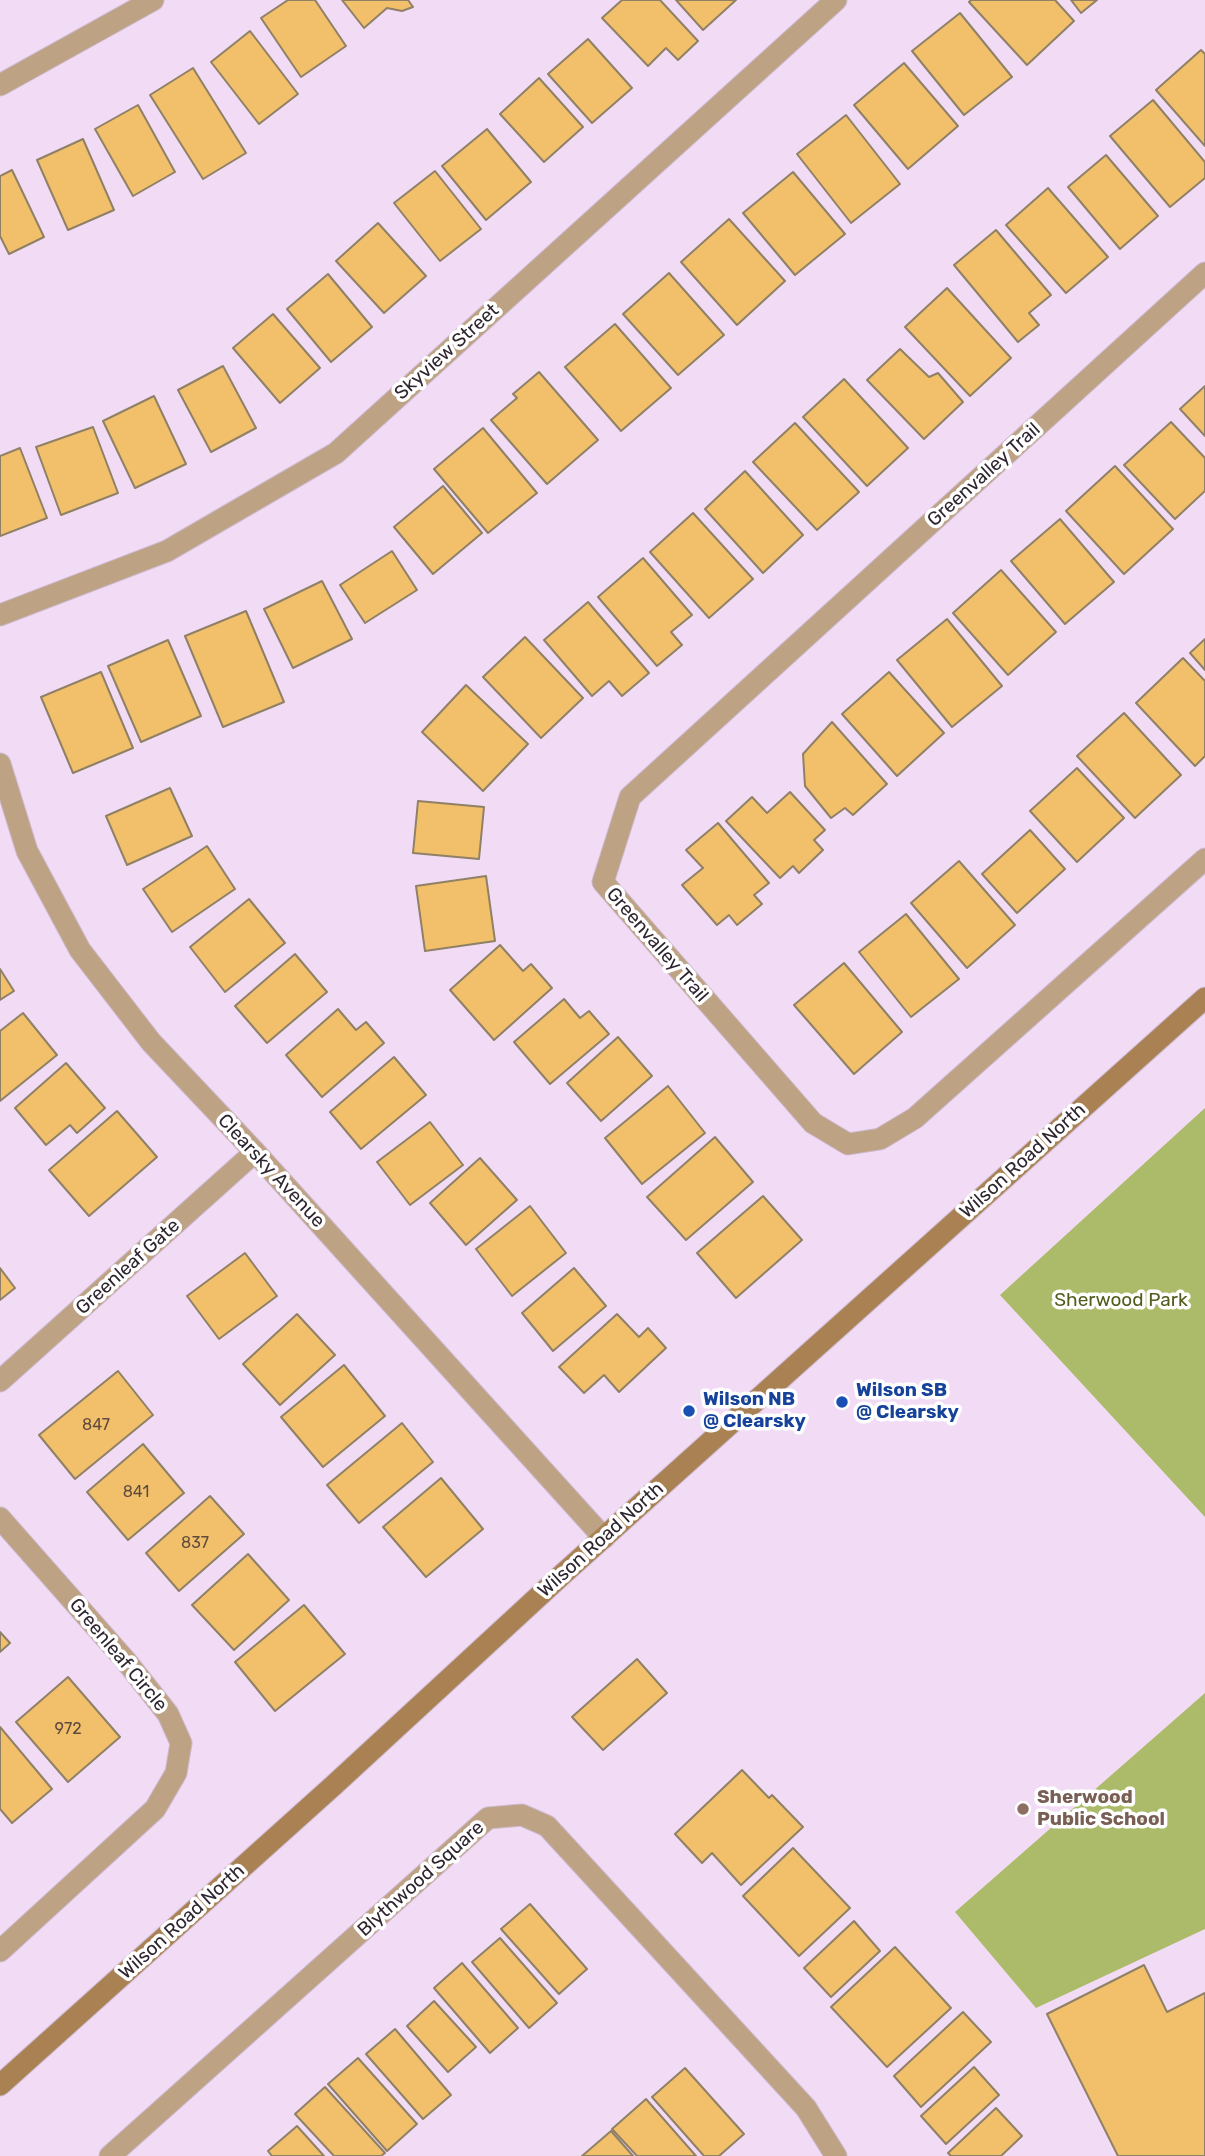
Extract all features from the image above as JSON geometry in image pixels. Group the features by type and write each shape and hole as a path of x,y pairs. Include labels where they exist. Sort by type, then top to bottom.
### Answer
{"street":[{"path":"0,85 152,0"},
{"name":"Skyview Street","path":"0,615 167,551 336,453 836,0"},
{"name":"Greenvalley Trail","path":"1205,273 630,797 603,882 813,1124 848,1144 880,1139 915,1118 1205,859"},
{"name":"Clearsky Avenue","path":"0,764 27,850 80,950 151,1042 255,1152 604,1538"},
{"name":"Wilson Road North","path":"0,2085 1205,998"},
{"name":"Greenleaf Gate","path":"0,1381 255,1152"},
{"name":"Greenleaf Circle","path":"0,1518 126,1661 168,1714 181,1744 176,1773 155,1809 0,1951"},
{"name":"Blythwood Square","path":"110,2156 488,1818 522,1815 547,1826 806,2108 831,2154"}],"green space":[{"name":"Sherwood Park","path":"1205,1108 1205,1517 1000,1295"},
{"path":"1205,1693 1205,1929 1036,2008 955,1912"}],"building":[{"path":"288,0 315,0 346,46 301,77 261,18"},
{"path":"342,0 408,0 413,7 402,11 387,8 364,28"},
{"path":"622,0 660,0 698,41 678,60 666,48 648,66 602,18"},
{"path":"676,0 736,0 703,30"},
{"path":"1055,0 1074,21 1027,65 969,2"},
{"path":"1071,0 1097,0 1081,13"},
{"path":"960,13 1012,77 964,115 912,51"},
{"path":"250,31 298,94 259,124 211,62"},
{"path":"588,39 632,88 592,123 548,74"},
{"path":"1201,50 1205,54 1205,146 1156,90"},
{"path":"904,63 958,126 908,169 854,105"},
{"path":"193,68 246,153 203,179 150,95"},
{"path":"539,78 583,127 544,162 500,114"},
{"path":"1153,100 1205,162 1205,178 1170,207 1110,136"},
{"path":"138,105 175,172 133,196 95,129"},
{"path":"846,115 900,184 851,223 797,154"},
{"path":"487,129 531,182 486,220 442,166"},
{"path":"83,139 114,210 68,230 37,160"},
{"path":"1106,155 1158,216 1120,249 1068,187"},
{"path":"12,170 44,237 9,254 0,236 0,176"},
{"path":"435,171 481,229 440,261 394,203"},
{"path":"793,172 845,234 795,275 743,213"},
{"path":"1048,188 1108,257 1066,293 1006,225"},
{"path":"729,219 785,281 737,325 681,262"},
{"path":"378,223 426,276 384,313 336,261"},
{"path":"996,230 1051,295 1029,313 1039,325 1018,342 954,265"},
{"path":"669,273 724,335 678,375 623,314"},
{"path":"328,274 372,327 331,362 287,309"},
{"path":"947,288 1011,358 970,396 905,327"},
{"path":"273,314 320,368 280,403 233,348"},
{"path":"615,324 671,388 621,431 565,367"},
{"path":"900,349 929,377 938,373 963,402 924,439 867,380"},
{"path":"223,366 256,428 211,452 178,390"},
{"path":"539,372 598,440 547,484 491,420 517,398 513,394"},
{"path":"844,379 908,448 867,486 803,417"},
{"path":"1205,386 1205,436 1180,409"},
{"path":"154,396 186,464 135,488 103,421"},
{"path":"1171,422 1205,458 1205,491 1175,519 1124,465"},
{"path":"795,423 859,492 817,530 753,462"},
{"path":"93,427 118,493 61,515 36,447"},
{"path":"483,428 537,493 488,533 434,469"},
{"path":"20,448 47,518 0,536 0,456"},
{"path":"1115,466 1173,529 1124,574 1066,511"},
{"path":"745,471 803,535 763,573 705,509"},
{"path":"443,486 482,533 433,574 394,527"},
{"path":"693,513 753,579 709,618 650,552"},
{"path":"1060,519 1114,582 1065,624 1011,561"},
{"path":"392,551 417,590 365,623 340,585"},
{"path":"643,558 692,615 671,632 682,645 657,666 598,597"},
{"path":"1001,570 1056,632 1008,675 953,613"},
{"path":"322,581 352,639 293,668 264,609"},
{"path":"588,602 649,673 622,696 609,681 592,696 544,640"},
{"path":"246,611 284,702 223,727 185,636"},
{"path":"947,619 1002,686 952,727 897,660"},
{"path":"525,637 583,698 541,738 483,677"},
{"path":"1205,639 1205,670 1190,653"},
{"path":"168,640 201,716 141,742 108,666"},
{"path":"1183,658 1205,681 1205,756 1195,766 1136,703"},
{"path":"101,672 133,748 73,773 41,697"},
{"path":"889,672 944,733 897,776 842,714"},
{"path":"466,685 528,744 483,791 422,732"},
{"path":"1124,713 1181,775 1135,818 1077,756"},
{"path":"832,722 887,784 853,815 845,808 831,818 805,786 803,754"},
{"path":"1077,768 1124,818 1077,862 1030,811"},
{"path":"170,788 192,836 127,865 106,816"},
{"path":"790,792 825,830 814,840 823,850 799,873 793,866 780,878 726,821 752,797 767,813"},
{"path":"418,801 484,807 479,859 413,853"},
{"path":"718,823 769,883 754,895 762,904 737,925 729,915 717,925 682,885 703,868 686,850"},
{"path":"1030,830 1065,869 1017,913 982,874"},
{"path":"207,846 235,889 172,932 143,889"},
{"path":"959,861 1015,925 967,968 911,903"},
{"path":"486,876 495,941 425,951 416,886"},
{"path":"249,899 285,943 225,992 190,947"},
{"path":"906,914 959,979 911,1017 859,952"},
{"path":"500,945 523,971 531,964 552,988 494,1040 450,990"},
{"path":"295,954 327,992 267,1043 235,1006"},
{"path":"844,963 902,1032 854,1074 794,1005"},
{"path":"0,969 14,991 0,1000"},
{"path":"564,999 580,1018 589,1011 609,1034 550,1084 514,1042"},
{"path":"338,1009 356,1030 366,1022 384,1043 322,1097 286,1055"},
{"path":"23,1013 57,1055 0,1101 0,1031"},
{"path":"618,1037 652,1076 601,1121 567,1083"},
{"path":"394,1057 426,1095 361,1149 330,1112"},
{"path":"66,1063 105,1108 77,1133 70,1125 46,1145 15,1108"},
{"path":"668,1086 705,1133 642,1184 605,1138"},
{"path":"117,1111 157,1157 89,1216 49,1170"},
{"path":"430,1122 463,1165 410,1205 377,1162"},
{"path":"715,1137 753,1182 686,1240 647,1197"},
{"path":"480,1158 517,1200 466,1245 430,1203"},
{"path":"763,1196 802,1240 736,1298 697,1253"},
{"path":"530,1206 566,1253 512,1296 476,1249"},
{"path":"245,1253 277,1296 219,1339 187,1296"},
{"path":"0,1268 15,1288 0,1300"},
{"path":"574,1268 606,1306 553,1351 522,1313"},
{"path":"297,1314 335,1355 280,1405 243,1364"},
{"path":"617,1314 639,1337 648,1328 666,1348 619,1392 604,1375 584,1393 559,1367"},
{"path":"344,1365 385,1416 323,1467 281,1417"},
{"path":"118,1371 153,1415 75,1479 39,1435"},
{"path":"402,1423 433,1462 359,1523 327,1485"},
{"path":"143,1444 184,1493 128,1540 87,1492"},
{"path":"441,1478 483,1529 426,1577 383,1527"},
{"path":"210,1496 244,1534 179,1591 146,1553"},
{"path":"248,1554 289,1600 234,1650 192,1605"},
{"path":"304,1605 345,1654 275,1711 235,1662"},
{"path":"0,1632 10,1643 0,1652"},
{"path":"637,1659 667,1693 603,1750 572,1717"},
{"path":"68,1677 120,1737 68,1782 16,1722"},
{"path":"0,1727 52,1789 12,1823 0,1809"},
{"path":"742,1770 769,1798 772,1795 803,1827 741,1885 712,1853 702,1863 675,1834"},
{"path":"793,1848 850,1908 799,1956 743,1896"},
{"path":"530,1904 587,1969 559,1994 501,1929"},
{"path":"854,1921 880,1951 831,1997 804,1968"},
{"path":"500,1938 557,2003 529,2028 472,1962"},
{"path":"895,1947 951,2008 887,2067 831,2007"},
{"path":"462,1963 518,2028 490,2053 434,1988"},
{"path":"1144,1965 1167,2012 1205,1993 1205,2156 1118,2156 1047,2014"},
{"path":"434,2001 476,2047 448,2072 407,2026"},
{"path":"963,2012 991,2042 921,2107 894,2076"},
{"path":"395,2029 451,2095 423,2119 366,2054"},
{"path":"358,2058 417,2124 387,2151 328,2084"},
{"path":"974,2067 999,2095 946,2144 921,2116"},
{"path":"685,2068 744,2134 719,2156 704,2156 652,2097"},
{"path":"325,2087 385,2153 381,2156 334,2156 295,2114"},
{"path":"646,2099 696,2156 637,2156 612,2129"},
{"path":"996,2108 1022,2136 1001,2156 951,2156 948,2153"},
{"path":"297,2126 324,2156 272,2156 268,2151"},
{"path":"611,2131 633,2156 582,2156"}],"place":[{"name":"Wilson SB @ Clearsky","path":"842,1402"},
{"name":"Wilson NB @ Clearsky","path":"689,1411"},
{"name":"Sherwood Public School","path":"1023,1809"}]}
